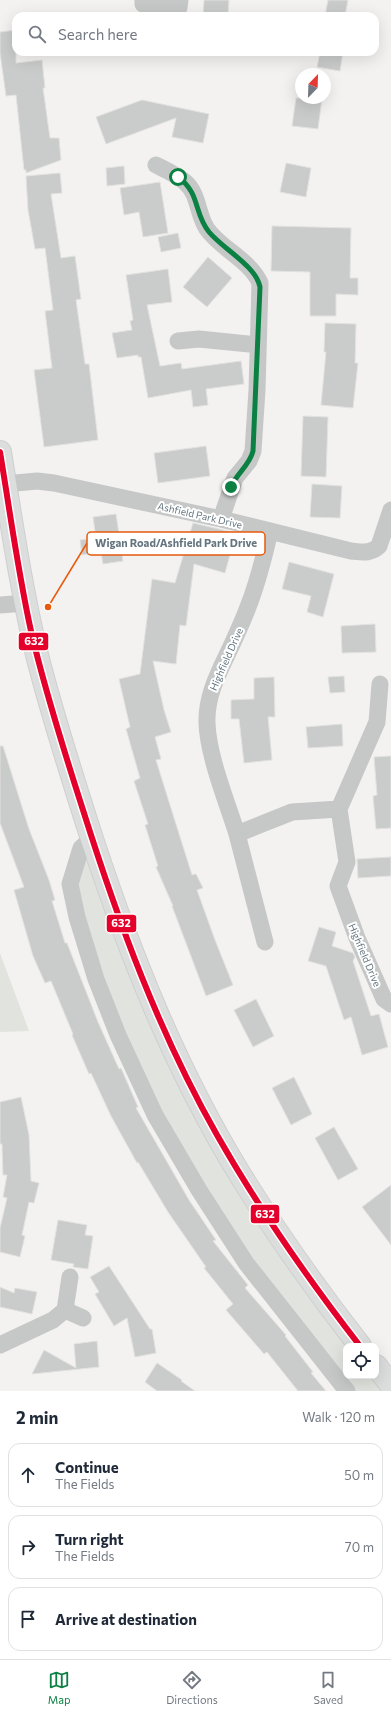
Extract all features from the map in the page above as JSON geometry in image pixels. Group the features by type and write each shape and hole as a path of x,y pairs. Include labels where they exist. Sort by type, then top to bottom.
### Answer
{"highway":[{"path":"0,452 26,603 53,714 92,838 123,929 157,1015 196,1096 243,1179 289,1249 358,1343"},
{"path":"379,1370 391,1385"}],"street":[{"path":"143,0 143,4 179,8 180,0"},
{"path":"156,165 186,182 195,198 199,214 208,230 216,240 254,273 260,287 251,457 235,478 221,519"},
{"path":"178,341 199,339 258,345"},
{"name":"Ashfield Park Drive","path":"5,484 37,481 54,483 221,519 351,551 370,552 379,546 391,510"},
{"name":"Highfield Drive","path":"265,942 237,834 208,737 207,711 214,681 234,641 259,577 270,531"},
{"path":"0,605 26,603"},
{"path":"237,834 292,812 339,809 377,722 380,684"},
{"name":"Highfield Drive","path":"339,809 347,862 338,886 357,938 384,999 391,1004"},
{"path":"92,838 82,848 70,884 76,917 96,978 118,1035 155,1116 237,1250 293,1324 347,1391"},
{"path":"0,1344 53,1320 64,1310 70,1277"},
{"path":"64,1310 83,1318"}],"shaded area":[{"path":"92,838 196,1096 358,1343 343,1343 343,1379 379,1379 391,1391 347,1391 293,1324 155,1115 70,884"},
{"path":"0,953 29,1031 0,1032"}],"building":[{"path":"204,0 229,0 228,12 203,12"},
{"path":"328,0 348,0 346,12 326,12"},
{"path":"12,30 12,56 16,56 16,63 42,60 45,88 43,88 50,138 59,138 61,160 26,173 26,170 24,170 16,95 6,96 0,53 0,32"},
{"path":"319,56 342,56 340,71 331,69 331,68 317,67"},
{"path":"142,100 209,114 203,143 172,137 176,118 106,144 96,117"},
{"path":"295,104 321,104 318,129 292,126"},
{"path":"286,163 311,168 306,197 280,192"},
{"path":"124,166 125,184 107,186 106,168"},
{"path":"60,173 62,193 51,194 61,258 75,256 81,299 76,300 85,364 89,364 98,440 44,447 34,370 52,368 45,311 53,310 45,248 35,249 28,210 26,176"},
{"path":"160,182 168,233 143,237 139,212 124,215 120,188"},
{"path":"272,226 351,228 350,278 358,278 358,295 336,294 336,316 310,316 310,272 271,271"},
{"path":"178,233 181,248 161,252 158,237"},
{"path":"208,257 232,278 207,307 183,287"},
{"path":"168,269 172,302 147,305 160,366 181,363 182,369 241,361 244,384 206,389 208,405 193,407 191,390 148,398 141,357 138,357 138,355 117,358 112,333 132,330 130,321 133,320 126,275"},
{"path":"325,323 356,324 355,363 358,363 353,408 321,405 326,352 324,352"},
{"path":"303,416 328,417 326,477 301,476"},
{"path":"206,446 210,476 158,483 154,453"},
{"path":"312,484 342,486 340,518 310,517"},
{"path":"116,514 123,561 103,564 101,552 82,555 80,540 96,538 93,517"},
{"path":"193,523 236,533 225,573 194,564 186,626 180,625 176,664 153,661 164,710 171,732 155,737 161,759 156,760 192,875 196,874 203,888 197,890 233,985 206,996 173,906 156,867 158,866 145,825 148,824 134,781 140,778 126,729 130,727 119,679 140,674 152,579 175,583"},
{"path":"289,562 334,574 323,617 307,612 311,596 282,589"},
{"path":"375,624 376,652 342,653 341,626"},
{"path":"344,676 345,692 330,693 328,677"},
{"path":"274,677 275,717 268,717 272,760 244,763 239,719 231,719 231,700 254,699 254,678"},
{"path":"342,724 343,746 308,748 306,727"},
{"path":"0,746 3,746 29,829 49,880 55,900 52,901 65,943 67,943 98,1022 119,1069 121,1068 138,1107 136,1108 189,1200 216,1240 213,1241 248,1285 245,1288 286,1335 285,1336 313,1372 311,1373 326,1391 298,1391 267,1352 264,1354 226,1310 233,1304 204,1268 206,1267 168,1212 138,1162 137,1163 111,1116 91,1073 89,1074 51,981 45,983 33,956 14,890 24,887 0,823"},
{"path":"391,756 391,828 376,829 373,796 377,795 374,757"},
{"path":"391,857 391,876 358,878 357,859"},
{"path":"319,927 336,932 332,946 353,953 355,957 353,961 371,1016 379,1014 388,1047 362,1055 351,1017 344,1020 326,966 308,961"},
{"path":"256,999 274,1036 253,1047 234,1010"},
{"path":"294,1077 312,1114 291,1125 272,1088"},
{"path":"21,1097 29,1135 31,1181 39,1183 34,1203 29,1202 22,1235 25,1236 20,1257 0,1252 0,1228 7,1198 3,1197 7,1175 3,1175 2,1144 0,1144 0,1102"},
{"path":"334,1127 358,1169 338,1180 315,1138"},
{"path":"391,1185 391,1245 362,1207"},
{"path":"58,1220 87,1225 85,1235 93,1236 88,1269 73,1267 74,1264 51,1260"},
{"path":"109,1266 150,1329 152,1329 156,1353 135,1357 127,1318 114,1326 95,1294 99,1292 90,1277"},
{"path":"0,1287 14,1293 15,1288 37,1292 32,1314 0,1307"},
{"path":"97,1341 99,1367 32,1374 44,1350 76,1368 74,1344"},
{"path":"157,1363 195,1391 157,1391 145,1382"}],"transit line":[{"name":"632","path":"0,452 22,587 42,676 96,852 141,976 158,1017 196,1096 233,1163 285,1243 358,1343"}],"place":[{"name":"Wigan Road/Ashfield Park Drive","path":"48,607"}],"route":[{"path":"178,177 186,182 192,190 202,222 208,230 216,240 254,273 260,283 257,390 253,451 249,461 235,478 231,487"}]}
